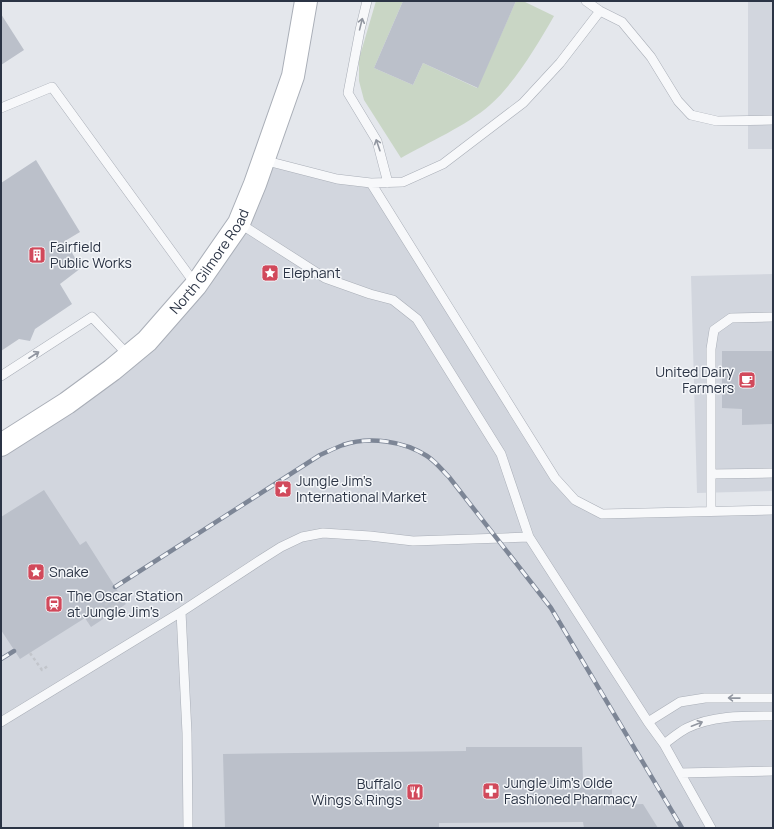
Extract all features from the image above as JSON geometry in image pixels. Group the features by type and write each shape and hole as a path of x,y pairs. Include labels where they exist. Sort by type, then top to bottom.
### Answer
{"street":[{"name":"North Gilmore Road","path":"1,445 67,403 147,341 196,285 239,223 263,160 292,76 306,1"}],"lane":[{"path":"367,1 348,93 377,141 388,183"},
{"path":"586,1 600,11 622,22 651,57 678,101 691,115 716,121 773,120"},
{"path":"263,160 337,179 371,183 403,182 442,164 523,103 560,62 600,11"},
{"path":"1,108 52,87 196,285"},
{"path":"371,183 555,478 575,500 602,514 773,510"},
{"path":"239,223 325,278 370,294 393,300 417,319 501,454 529,537 648,722 664,744 711,828"},
{"path":"1,376 92,317 128,356"},
{"path":"711,511 711,349 714,330 731,318 773,317"},
{"path":"711,474 773,473"},
{"path":"1,722 181,612 281,547 302,537 323,533 413,541 529,537"},
{"path":"181,612 187,733 188,828"},
{"path":"648,722 680,702 705,698 773,698"},
{"path":"664,744 686,728 703,722 741,716 773,716"},
{"path":"680,773 773,771"}],"path":[{"path":"86,611 89,615 116,598 119,602 88,622"},
{"path":"30,653 42,670 50,665"}],"shaded area":[{"path":"748,1 773,1 773,149 748,149"},
{"name":"Jungle Jim’s International Market","path":"263,160 371,183 555,478 575,500 602,514 773,510 773,828 1,828 1,445 67,403 196,285"},
{"path":"773,274 773,491 697,493 691,276"}],"green space":[{"path":"376,1 403,1 374,68 413,85 423,63 477,88 516,1 523,1 554,16 517,75 490,105 459,127 401,158 364,100 359,81 359,59"}],"building":[{"path":"403,1 516,1 478,88 423,63 413,85 374,68"},
{"path":"1,14 24,50 1,65"},
{"name":"Fairfield Public Works","path":"36,160 80,232 65,241 81,268 60,284 72,304 35,329 30,341 19,339 1,351 1,183"},
{"name":"United Dairy Farmers","path":"722,351 773,351 773,424 742,425 742,409 722,408"},
{"path":"44,490 80,545 86,541 126,604 91,627 85,618 20,659 1,630 1,517"},
{"path":"466,747 582,747 583,780 612,780 612,805 643,804 658,828 584,828 583,822 439,823 439,827 225,828 223,754 466,751"}],"railway":[{"path":"115,587 320,455 343,445 364,441 397,444 418,451 433,461 449,477 551,608 682,828"},
{"path":"1,659 14,651"}],"place":[{"name":"Fairfield Public Works","path":"37,255"},
{"name":"Elephant","path":"270,273"},
{"name":"United Dairy Farmers","path":"747,380"},
{"name":"Jungle Jim’s International Market","path":"283,489"},
{"name":"Snake","path":"36,572"},
{"name":"The Oscar Station at Jungle Jim's","path":"54,604"},
{"name":"Jungle Jim’s Olde Fashioned Pharmacy","path":"491,791"},
{"name":"Buffalo Wings & Rings","path":"415,792"}]}
